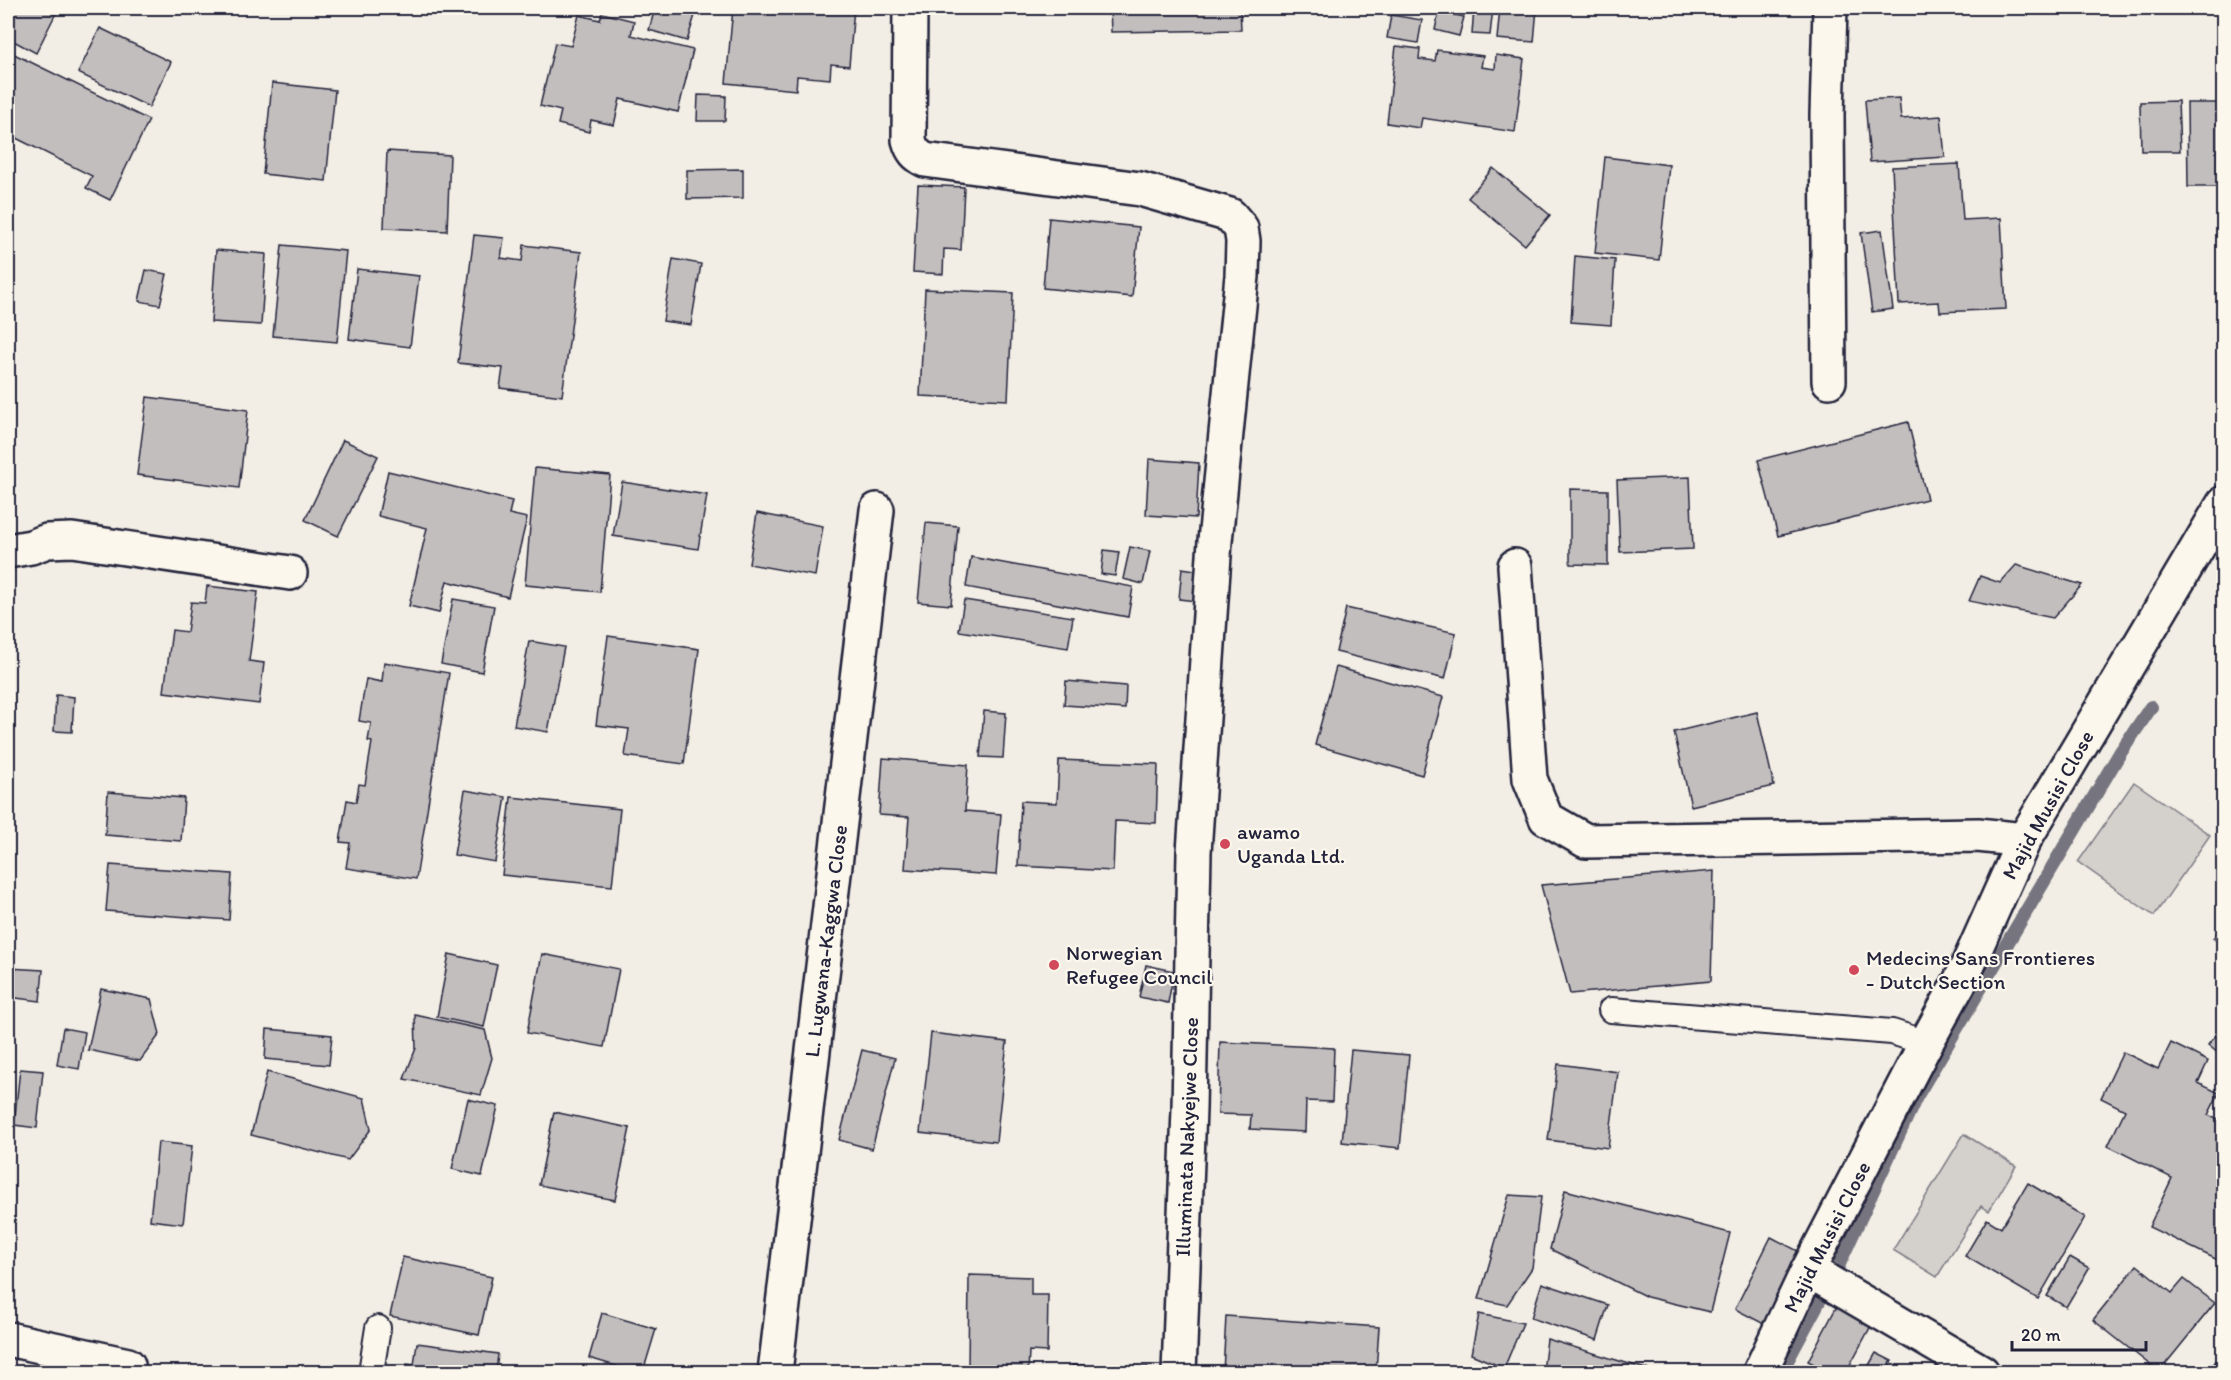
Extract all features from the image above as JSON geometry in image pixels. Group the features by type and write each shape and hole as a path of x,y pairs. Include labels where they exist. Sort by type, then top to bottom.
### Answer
{"street":[{"name":"Illuminata Nakyejwe Close","path":"910,8 909,141 916,155 925,160 1140,189 1230,215 1240,228 1243,241 1242,276 1215,541 1194,852 1189,1109 1179,1372"},
{"path":"1829,381 1827,115 1830,8"},
{"name":"Majid Musisi Close","path":"1760,1372 1808,1270 1964,974 2024,840 2223,503"},
{"name":"L. Lugwana-Kaggwa Close","path":"775,1372 877,510"},
{"path":"8,551 31,547 47,541 72,540 290,573"},
{"path":"1515,566 1530,779 1546,818 1586,841 1978,835 2024,840"},
{"path":"1808,1270 1982,1372"},
{"path":"8,1339 128,1365"}],"lane":[{"path":"1611,1011 1892,1032 1926,1043"},
{"path":"371,1372 378,1328"}],"shaded area":[{"path":"2134,782 2210,835 2154,916 2078,862"},
{"path":"1964,1134 2016,1166 1989,1211 1981,1206 1937,1277 1893,1250"}],"building":[{"path":"8,8 49,8 57,11 36,53 8,38"},
{"path":"655,8 683,8 696,12 687,41 649,30"},
{"path":"733,8 854,8 849,66 831,64 830,79 797,76 796,90 726,83"},
{"path":"1110,8 1240,8 1241,30 1111,32"},
{"path":"1398,8 1426,8 1426,13"},
{"path":"1474,8 1493,8 1490,35 1472,34"},
{"path":"1500,8 1537,8 1534,42 1497,39"},
{"path":"1439,11 1464,17 1459,36 1435,30"},
{"path":"602,13 634,21 631,35 693,50 678,112 620,99 614,125 591,120 589,132 558,124 561,111 540,106 555,43 571,46 579,15 600,20"},
{"path":"1391,15 1422,20 1418,43 1387,38"},
{"path":"100,28 171,62 149,107 78,73"},
{"path":"1396,46 1420,49 1419,59 1435,61 1437,50 1483,56 1481,67 1495,69 1496,55 1524,59 1515,132 1422,118 1420,128 1387,123"},
{"path":"8,51 149,120 110,200 86,188 92,176 8,134"},
{"path":"272,83 335,90 326,181 263,174"},
{"path":"698,95 726,96 725,121 697,121"},
{"path":"1899,98 1901,119 1941,116 1945,157 1870,162 1865,100"},
{"path":"2178,101 2180,151 2141,151 2140,102"},
{"path":"2187,103 2224,103 2224,187 2188,187"},
{"path":"387,151 450,155 447,231 384,228"},
{"path":"1605,157 1669,165 1659,260 1595,253"},
{"path":"1959,164 1963,220 2001,218 2006,309 1940,312 1939,302 1899,304 1892,167"},
{"path":"1493,168 1550,215 1525,245 1468,198"},
{"path":"743,169 743,198 687,199 687,170"},
{"path":"918,185 964,187 961,250 944,249 943,274 913,272"},
{"path":"1049,218 1139,227 1132,297 1043,288"},
{"path":"1882,230 1893,309 1872,312 1861,233"},
{"path":"474,235 504,238 501,258 522,261 524,245 581,252 562,396 500,388 503,368 458,363"},
{"path":"282,245 346,251 337,342 273,336"},
{"path":"216,250 266,254 261,325 211,322"},
{"path":"1575,256 1615,260 1611,325 1571,322"},
{"path":"673,259 701,264 691,325 663,321"},
{"path":"357,269 419,276 410,347 349,339"},
{"path":"146,270 167,274 160,305 139,301"},
{"path":"925,289 1013,293 1008,400 920,396"},
{"path":"147,397 248,410 239,488 137,475"},
{"path":"1908,422 1927,499 1778,536 1758,460"},
{"path":"343,440 378,456 338,536 305,520"},
{"path":"1149,459 1199,463 1196,518 1146,515"},
{"path":"535,468 610,475 600,592 525,585"},
{"path":"388,471 512,501 509,514 527,518 508,597 447,581 439,613 409,606 427,528 378,516"},
{"path":"1690,477 1693,549 1620,552 1617,480"},
{"path":"622,482 707,495 698,549 613,536"},
{"path":"1570,489 1608,490 1608,565 1570,564"},
{"path":"757,513 823,526 815,576 749,564"},
{"path":"926,523 958,526 951,605 918,602"},
{"path":"1130,547 1150,551 1143,584 1123,579"},
{"path":"1104,550 1119,552 1115,576 1101,574"},
{"path":"971,557 1133,587 1128,617 966,587"},
{"path":"2016,565 2082,585 2053,618 1969,601 1980,576 2000,583"},
{"path":"1182,568 1208,572 1205,602 1179,599"},
{"path":"207,586 258,592 249,661 264,663 259,704 164,692 172,630 187,632 191,602 205,603"},
{"path":"453,599 494,606 482,672 441,664"},
{"path":"964,600 1073,617 1068,648 959,631"},
{"path":"1346,608 1456,633 1445,679 1336,652"},
{"path":"608,636 699,649 684,764 625,756 629,729 596,725"},
{"path":"529,641 564,647 548,732 514,726"},
{"path":"384,662 449,673 416,879 346,868 350,843 340,842 347,800 356,802 359,784 365,785 372,742 368,741 371,723 359,721 366,679 382,682"},
{"path":"1336,667 1443,697 1422,775 1315,745"},
{"path":"1066,681 1126,686 1125,709 1064,705"},
{"path":"56,695 74,697 72,732 54,731"},
{"path":"984,711 1006,713 1003,758 980,757"},
{"path":"1757,712 1774,786 1691,806 1674,732"},
{"path":"883,758 968,765 965,811 1001,814 996,875 905,869 909,817 879,815"},
{"path":"1059,760 1158,764 1156,823 1115,821 1113,871 1018,866 1021,801 1057,803"},
{"path":"465,790 506,797 495,862 454,855"},
{"path":"108,792 184,798 181,841 105,835"},
{"path":"511,797 620,809 612,886 502,875"},
{"path":"110,865 232,874 229,920 106,911"},
{"path":"1714,871 1711,981 1570,994 1541,885"},
{"path":"2224,926 2224,947 2213,938"},
{"path":"449,954 497,965 484,1027 437,1017"},
{"path":"542,954 619,969 604,1047 527,1033"},
{"path":"1146,965 1174,971 1168,1003 1139,997"},
{"path":"8,968 43,970 40,1001 8,997"},
{"path":"101,989 151,999 160,1034 140,1061 88,1050"},
{"path":"415,1015 485,1030 492,1058 481,1095 404,1079 416,1048"},
{"path":"2224,1025 2224,1058 2208,1045"},
{"path":"63,1028 85,1032 79,1069 57,1065"},
{"path":"267,1029 332,1035 329,1065 265,1059"},
{"path":"931,1033 1007,1042 996,1142 920,1133"},
{"path":"1220,1042 1334,1048 1332,1102 1306,1101 1305,1132 1250,1129 1251,1115 1218,1114"},
{"path":"2171,1043 2208,1061 2198,1083 2219,1093 2208,1115 2224,1123 2224,1263 2149,1227 2172,1178 2108,1146 2125,1110 2101,1098 2123,1052 2158,1069"},
{"path":"862,1050 895,1058 872,1149 839,1140"},
{"path":"1351,1050 1409,1055 1400,1148 1342,1142"},
{"path":"1558,1064 1618,1072 1608,1148 1548,1140"},
{"path":"20,1069 43,1071 37,1128 14,1125"},
{"path":"267,1072 364,1098 371,1129 348,1160 251,1135"},
{"path":"468,1099 498,1106 482,1176 452,1169"},
{"path":"554,1112 630,1128 615,1200 539,1185"},
{"path":"158,1142 192,1146 183,1224 150,1220"},
{"path":"2028,1183 2085,1217 2038,1299 1965,1256 1987,1219 2001,1228"},
{"path":"1565,1190 1730,1233 1710,1312 1647,1297 1550,1249"},
{"path":"1509,1195 1541,1197 1532,1268 1507,1305 1479,1299"},
{"path":"1771,1237 1800,1252 1764,1324 1735,1309"},
{"path":"403,1257 492,1277 479,1335 390,1316"},
{"path":"2070,1257 2089,1268 2066,1307 2047,1296"},
{"path":"2137,1265 2172,1293 2184,1279 2215,1303 2159,1372 2093,1320"},
{"path":"969,1275 1031,1277 1031,1295 1048,1295 1047,1352 1029,1351 1028,1372 968,1372"},
{"path":"1542,1283 1608,1305 1597,1340 1531,1318"},
{"path":"1837,1306 1872,1324 1846,1372 1829,1372 1808,1361"},
{"path":"602,1313 656,1329 643,1372 589,1358"},
{"path":"1479,1314 1523,1323 1504,1368 1471,1354"},
{"path":"1226,1316 1379,1327 1376,1372 1223,1372"},
{"path":"1547,1339 1656,1372 1543,1372"},
{"path":"417,1343 498,1354 496,1372 405,1372 407,1364 414,1365"},
{"path":"2224,1351 2224,1372 2207,1372"},
{"path":"1876,1353 1892,1361 1885,1372 1865,1372"},
{"path":"1072,1365 1148,1367 1148,1372 1072,1372"}],"waterway":[{"path":"1781,1372 1838,1266 1916,1097 2120,753 2151,707"}],"place":[{"name":"awamo Uganda Ltd.","path":"1225,844"},
{"name":"Norwegian Refugee Council","path":"1054,965"},
{"name":"Medecins Sans Frontieres - Dutch Section","path":"1854,970"}]}
